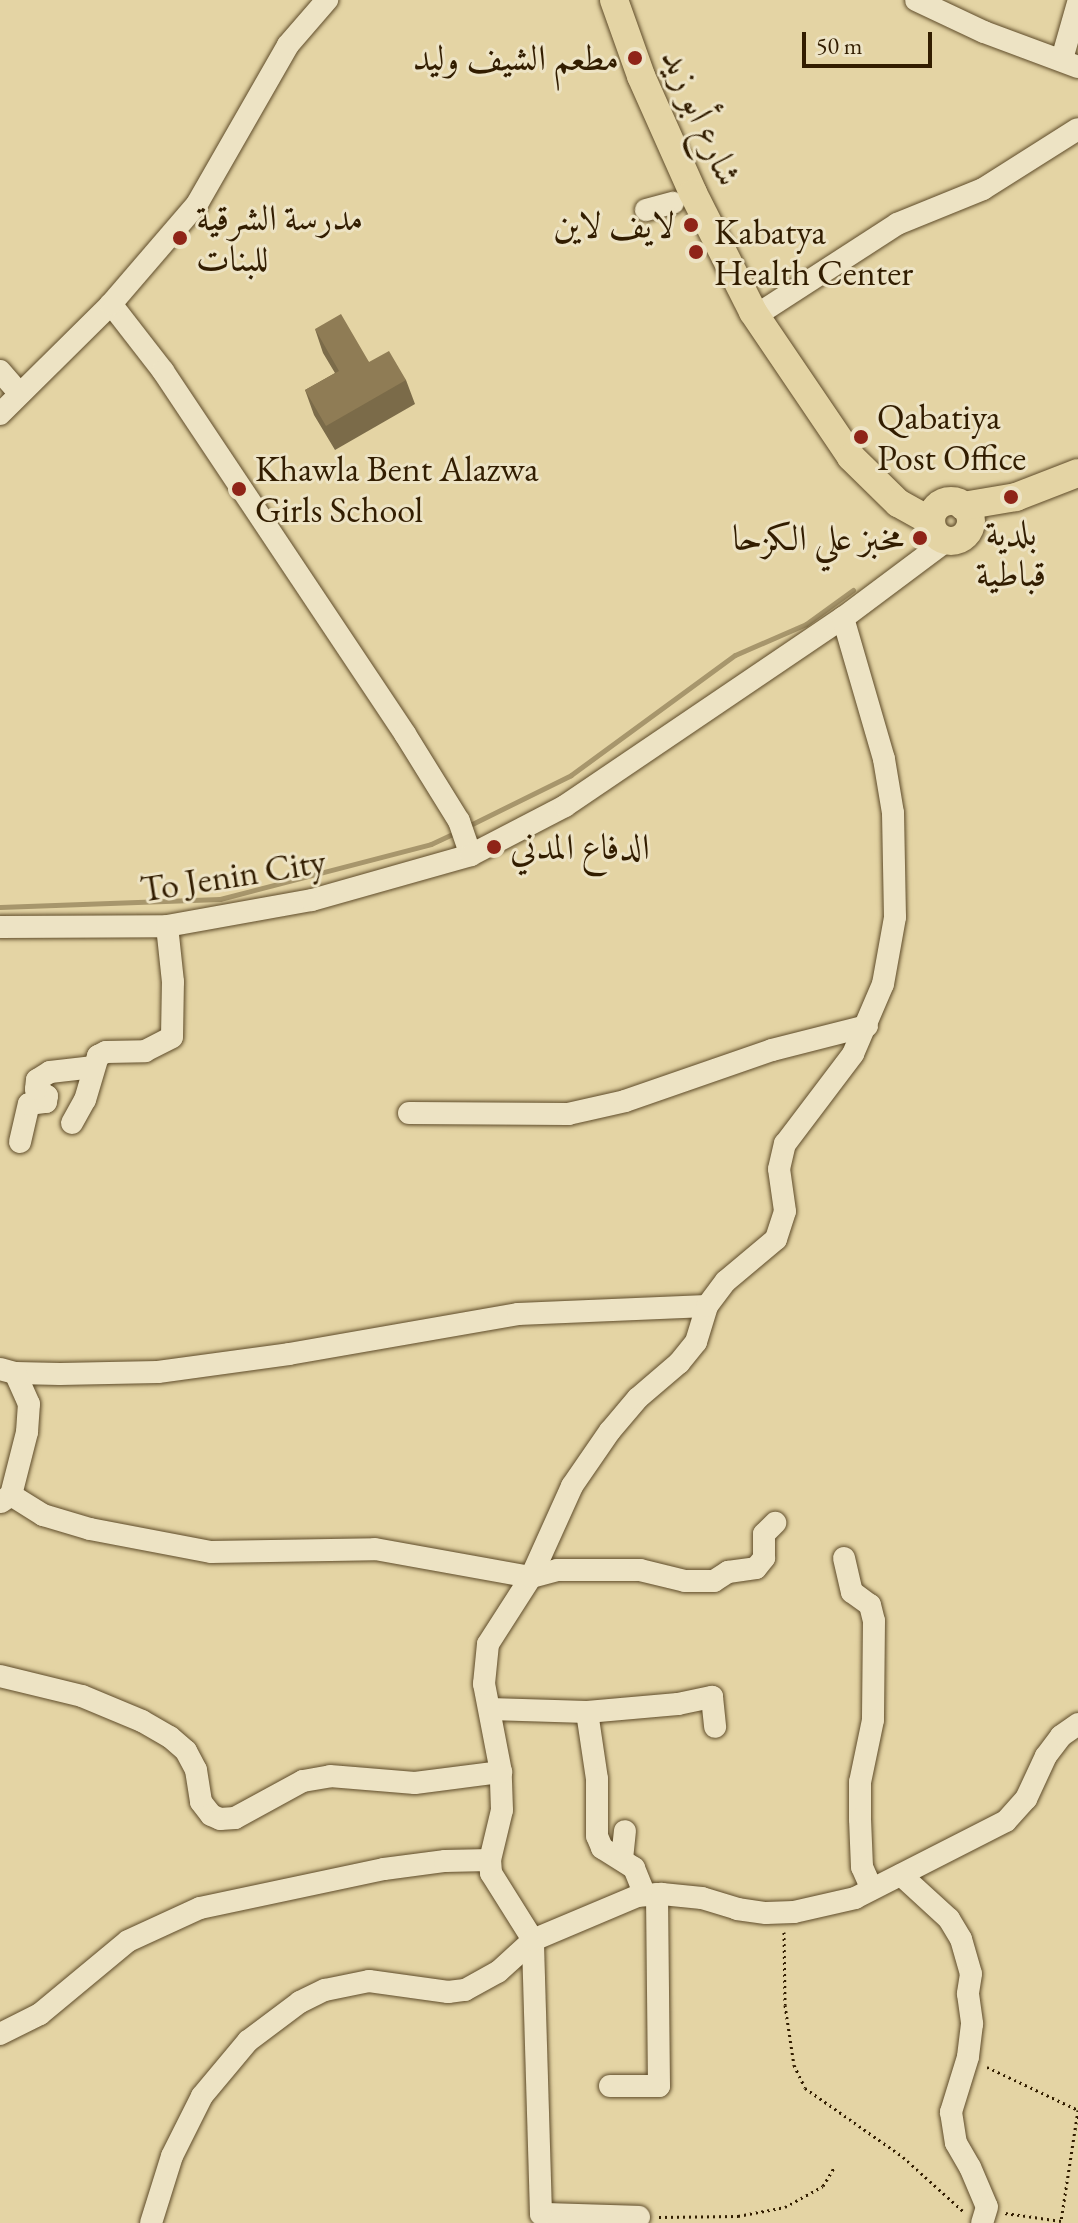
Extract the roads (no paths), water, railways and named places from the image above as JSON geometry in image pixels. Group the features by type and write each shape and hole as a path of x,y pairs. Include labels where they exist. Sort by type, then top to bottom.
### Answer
{"main road":[{"name":"شارع أبو زيد","path":"614,0 641,76 686,178 755,316 851,457 898,503 953,525"},
{"path":"953,525 1078,473"},
{"path":"953,525 1078,487"}],"street":[{"path":"0,414 111,304 197,204 288,45 327,0"},
{"path":"921,1 984,32 1070,63 1078,3"},
{"path":"755,316 897,224 983,189 1078,129"},
{"path":"646,210 673,203"},
{"path":"111,304 180,395 396,721 459,821 471,855"},
{"path":"0,371 20,394"},
{"name":"To Jenin City","path":"0,927 167,926 312,900 471,855 565,806 843,618 953,525"},
{"path":"639,2217 541,2214 533,1940 491,1873 490,1860 502,1810 501,1772 484,1684 488,1644 531,1577 572,1486 610,1431 638,1398 679,1363 696,1342 707,1306 726,1281 776,1239 785,1211 779,1169 785,1144 853,1054 883,984 895,917 893,813 884,759 843,618"},
{"path":"72,1123 85,1100 98,1056 106,1052 145,1051 172,1037 173,982 167,926"},
{"path":"409,1113 568,1114 625,1101 772,1050 867,1026"},
{"path":"20,1142 29,1104 46,1102 47,1096 36,1089 37,1080 50,1072 94,1067"},
{"path":"8,1371 158,1372 518,1314 707,1306"},
{"path":"8,1371 29,1404 27,1432 5,1499 43,1515 90,1529 211,1552 375,1549 531,1577 557,1570 640,1570 685,1581 714,1581 728,1572 756,1568 764,1558 764,1534 775,1523"},
{"path":"844,1558 852,1592 870,1605 874,1621 873,1720 860,1782 862,1867 872,1889"},
{"path":"0,1676 82,1696 142,1721 170,1737 186,1751 196,1770 201,1802 211,1815 220,1819 235,1818 303,1781 330,1776 415,1783 501,1772"},
{"path":"490,1709 587,1712 678,1704 712,1697 715,1727"},
{"path":"587,1712 597,1779 597,1836 602,1848 634,1868 651,1895 659,2086 610,2086"},
{"path":"151,2223 176,2145 202,2096 226,2063 274,2018 325,1990 346,1983 382,1981 448,1992 465,1990 498,1972 533,1940 610,1905 651,1895 702,1898 737,1909 784,1912 825,1906 872,1889 1006,1821 1018,1811 1046,1756 1061,1736 1078,1724"},
{"path":"622,1859 625,1831"},
{"path":"0,2034 40,2014 128,1941 200,1908 384,1869 445,1861 490,1860"},
{"path":"901,1875 949,1919 961,1939 971,1974 968,1994 972,2024 968,2057 951,2112 956,2143 970,2167 978,2215"}],"waterway":[{"path":"466,827 571,775 735,655 806,624 853,590"},
{"path":"0,907 220,899 431,844 457,832"}],"place":[{"name":"مطعم الشيف وليد","path":"635,58"},
{"name":"لايف لاين","path":"691,225"},
{"name":"مدرسة الشرقية للبنات","path":"180,238"},
{"name":"Kabatya Health Center","path":"696,252"},
{"name":"Qabatiya Post Office","path":"861,437"},
{"name":"Khawla Bent Alazwa Girls School","path":"239,489"},
{"name":"بلدية قباطية","path":"1011,497"},
{"name":"مخبز علي الكزحا","path":"920,538"},
{"name":"الدفاع المدني","path":"494,847"}]}
